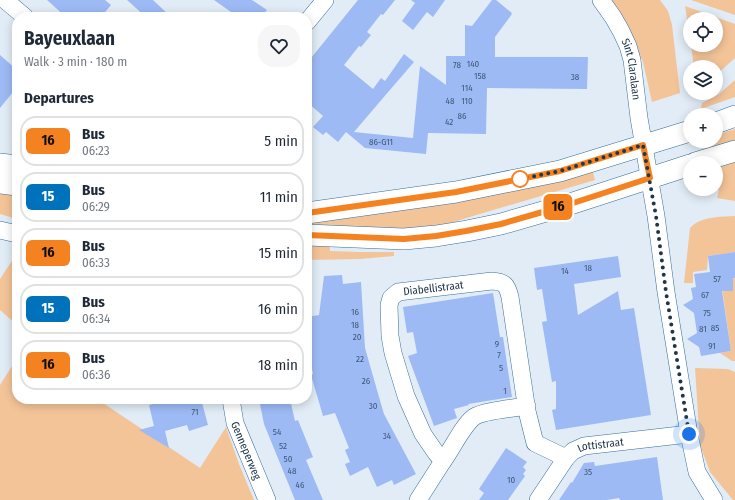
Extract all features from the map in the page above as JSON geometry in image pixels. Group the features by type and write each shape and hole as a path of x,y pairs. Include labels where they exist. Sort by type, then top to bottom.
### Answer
{"main road":[{"path":"723,120 735,116"},
{"path":"312,212 456,192 560,171 683,133"},
{"path":"718,156 735,151"},
{"path":"0,164 12,165"},
{"path":"312,235 404,239 466,231 501,224 567,205 683,167"},
{"path":"0,183 12,184"}],"street":[{"path":"5,0 19,12"},
{"name":"Sint Claralaan","path":"601,0 621,31 628,46 632,60 643,145 656,216 666,292 683,363 689,434 697,472 714,500"},
{"path":"312,12 317,3"},
{"path":"0,230 12,233"},
{"name":"Diabellistraat","path":"443,461 436,454 423,434 406,396 393,353 390,336 389,306 391,298 398,292 492,281 501,282 507,287 510,296 526,406 535,443 564,461"},
{"name":"Genneperweg","path":"231,404 235,423 267,500"},
{"path":"418,500 466,425 475,416 487,412 526,406"},
{"name":"Lottistraat","path":"538,500 564,461 573,451 584,446 689,434"}],"shaded area":[{"path":"610,0 660,0 668,11 672,25 680,93 652,102 643,62 630,33"},
{"path":"691,0 735,0 735,15 694,1"},
{"path":"685,6 702,12 686,12"},
{"path":"723,20 735,24 735,58 723,69 723,60 693,60 692,52 723,52"},
{"path":"735,80 735,97 701,108 702,103 708,100 723,100 723,90"},
{"path":"735,129 735,143 723,147 723,133"},
{"path":"705,148 719,148 706,152"},
{"path":"735,157 735,201 717,198 718,196 723,196 723,161"},
{"path":"592,168 595,180 440,227 404,233 312,230 312,222 359,217"},
{"path":"0,188 12,189 12,218 0,214"},
{"path":"735,216 735,252 708,256 707,270 693,272 693,283 684,283 690,228 694,224 705,219"},
{"path":"312,244 330,246 330,251 394,252 394,256 360,259 312,260"},
{"path":"12,261 12,321 0,310 0,279"},
{"path":"735,278 735,361 732,361 720,353 731,351 721,281"},
{"path":"12,366 12,404 104,404 200,468 226,427 254,500 0,500 0,385"},
{"path":"695,368 728,369 735,372 735,500 733,500 710,472 700,445"}],"building":[{"path":"47,0 105,0 111,5 105,12 60,12"},
{"path":"127,0 153,0 166,12 140,12"},
{"path":"214,0 252,0 267,10 265,12 231,12"},
{"path":"358,0 395,0 383,15 381,14 367,32 371,35 361,47 359,46 344,65 373,89 381,78 385,81 404,54 414,62 354,132 413,138 420,66 446,85 446,56 465,56 465,25 472,26 492,0 496,0 512,14 495,37 495,57 588,57 587,89 487,88 486,134 428,133 426,154 365,148 346,132 338,142 326,132 323,135 313,127 323,116 312,106 312,57"},
{"path":"411,0 445,0 433,17 427,12 413,30 402,21 415,3"},
{"path":"0,55 12,66 12,93 0,108"},
{"path":"735,252 735,278 733,278 733,291 722,291 731,351 701,356 699,347 687,339 697,333 694,313 683,305 693,299 691,288 696,287 694,274 710,272 708,256"},
{"path":"618,256 621,277 574,284 578,315 618,291 621,310 634,308 651,415 556,430 552,410 556,409 556,381 552,382 542,322 547,321 542,289 537,290 534,268"},
{"path":"342,275 343,284 361,282 365,348 379,397 384,414 416,474 394,485 392,480 377,487 368,467 350,476 345,464 350,462 345,450 349,448 335,413 323,416 312,378 312,316 319,315 324,276"},
{"path":"493,293 500,337 503,337 512,397 468,404 469,405 454,409 457,418 434,426 408,356 417,353 413,332 407,333 403,307"},
{"path":"202,404 208,425 189,431 187,425 165,431 169,448 139,430 154,426 149,405"},
{"path":"260,404 291,404 295,421 298,420 313,457 306,460 323,500 295,500 264,424"},
{"path":"506,448 527,462 523,467 526,470 523,474 525,476 508,500 479,500 484,493 479,489"},
{"path":"657,457 663,500 620,500 619,498 607,500 559,500 571,482 572,483 584,463 594,462 595,466"}],"bus line":[{"name":"16","path":"312,212 456,192 560,171 643,145 650,178 567,205 501,224 466,231 404,239 312,235"}],"route":[{"path":"520,179 560,171 643,145 654,203 666,292 689,434"}]}
